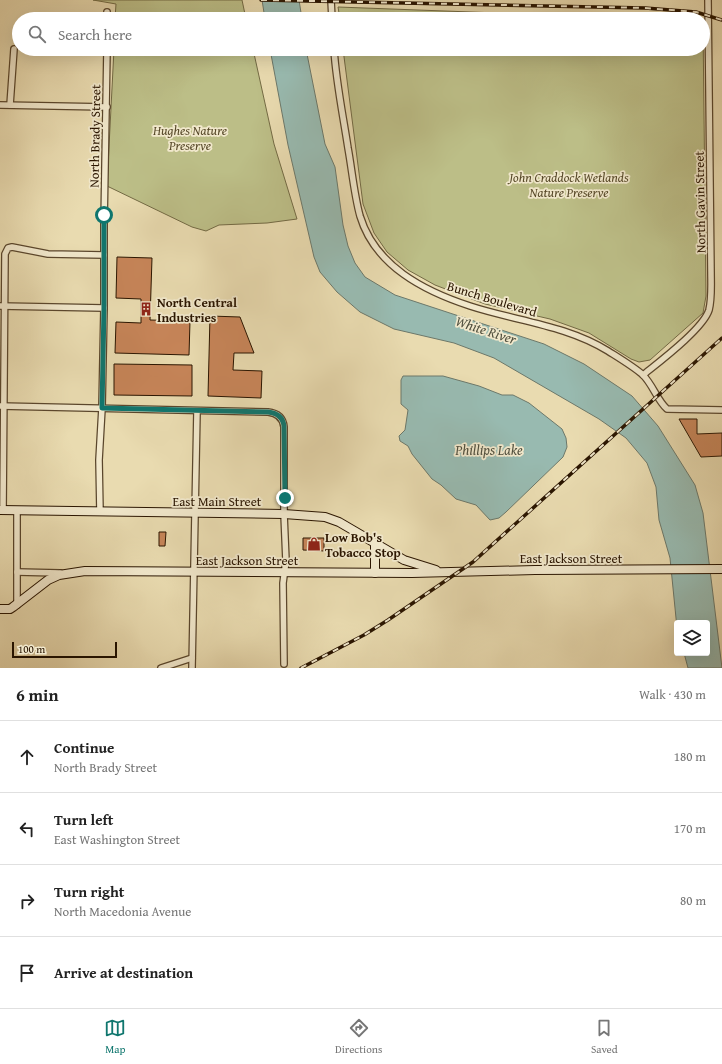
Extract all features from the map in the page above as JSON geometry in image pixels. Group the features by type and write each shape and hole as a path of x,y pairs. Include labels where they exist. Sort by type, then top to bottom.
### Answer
{"main road":[{"name":"East Main Street","path":"2,510 195,514 284,514 332,519 346,525 404,560 445,572"},
{"path":"375,543 375,572"},
{"name":"East Jackson Street","path":"0,609 10,609 17,605 48,580 59,575 85,571 445,572 722,569"}],"street":[{"path":"331,0 332,12"},
{"name":"North Gavin Street","path":"708,0 708,12"},
{"path":"10,105 14,56"},
{"name":"North Brady Street","path":"100,512 99,460 102,408 104,308 107,56"},
{"name":"Bunch Boulevard","path":"335,56 359,211 370,240 383,257 402,274 428,289 470,306 553,328 584,339 607,350 643,375 667,409 722,410"},
{"name":"North Gavin Street","path":"643,375 698,326 707,315 710,306 711,264 709,56"},
{"path":"0,105 107,107"},
{"path":"2,510 3,306 5,254 8,248 15,247 48,254 104,256"},
{"path":"3,306 104,308"},
{"path":"2,406 268,412 278,415 283,420 284,426 284,514 286,561 283,583 284,664"},
{"path":"192,668 197,411"},
{"path":"17,510 17,605"},
{"path":"17,572 71,573"},
{"path":"161,668 192,658"}],"green space":[{"path":"93,0 242,0 245,12 115,12 116,4"},
{"path":"338,7 471,12 339,12"},
{"name":"Hughes Nature Preserve","path":"114,56 255,56 274,144 297,219 267,223 219,225 206,231 192,227 107,186"},
{"name":"John Craddock Wetlands Nature Preserve","path":"344,56 703,56 706,296 703,313 650,360 639,362 631,359 589,333 550,319 485,304 435,285 408,270 387,252 374,233 363,204"}],"water":[{"path":"262,0 299,0 301,12 264,12"},
{"name":"White River","path":"271,56 307,56 325,144 335,167 343,225 348,246 355,263 365,277 395,295 544,344 584,364 632,396 658,426 695,485 703,513 722,668 688,668 685,656 710,656 710,620 676,620 670,558 659,520 656,487 647,463 626,438 599,419 494,358 454,343 394,329 360,312 337,292 320,272 314,257 288,145"},
{"name":"Phillips Lake","path":"403,376 443,376 479,386 502,395 513,395 529,403 562,429 566,438 567,447 563,457 506,512 499,518 490,520 476,505 456,499 432,479 412,454 408,446 400,441 399,436 405,430 408,410 401,404 401,380"}],"building":[{"name":"North Central Industries","path":"117,257 152,258 150,320 190,321 189,355 115,353 116,322 141,323 141,299 116,298"},
{"name":"North Central Industries","path":"210,316 240,317 254,353 234,353 233,370 262,371 261,398 208,396"},
{"path":"114,364 192,365 192,396 114,395"},
{"path":"679,419 697,419 697,434 722,433 722,456 701,457"},
{"path":"159,532 166,532 165,546 159,546"},
{"name":"Low Bob's Tobacco Stop","path":"303,538 324,538 324,551 303,550"}],"railway":[{"path":"261,0 645,8 696,12"},
{"path":"710,16 722,20"},
{"path":"301,668 364,635 473,562 722,338"}],"place":[{"name":"North Central Industries","path":"146,309"},
{"name":"Low Bob's Tobacco Stop","path":"314,544"}],"route":[{"path":"104,215 102,408 274,413 278,415 284,423 285,498"}]}
